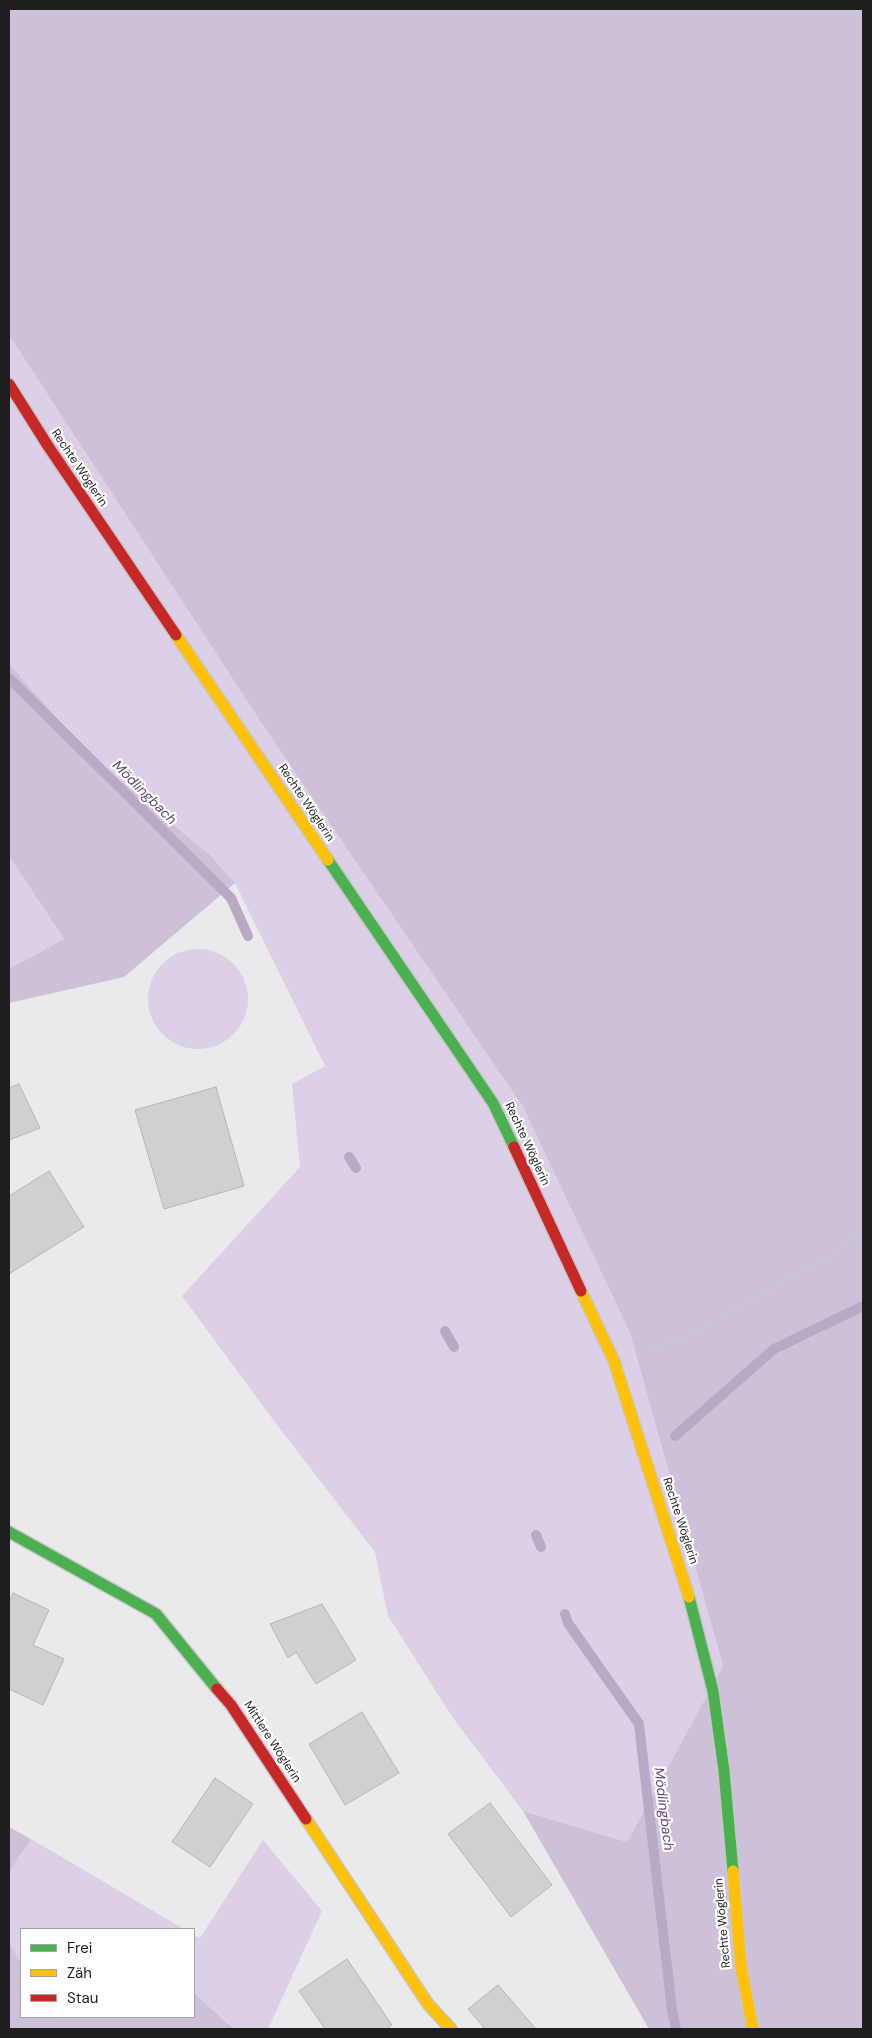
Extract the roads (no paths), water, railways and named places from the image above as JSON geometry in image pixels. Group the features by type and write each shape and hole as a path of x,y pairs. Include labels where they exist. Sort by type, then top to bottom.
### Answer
{"main road":[{"name":"Rechte Wöglerin","path":"9,384 54,454 493,1103 614,1361 687,1588 713,1691 724,1771 740,1967 753,2029"},
{"name":"Mittlere Wöglerin","path":"9,1532 156,1614 232,1705 428,2004 451,2029"}],"waterway":[{"name":"Mödlingbach","path":"9,678 231,898 248,936"},
{"name":"Mödlingbach","path":"349,1157 356,1168"},
{"path":"675,1436 774,1349 863,1306"},
{"name":"Mödlingbach","path":"445,1331 454,1347"},
{"name":"Mödlingbach","path":"536,1535 541,1547"},
{"name":"Mödlingbach","path":"565,1614 568,1623 639,1724 672,2010 676,2029"}]}
